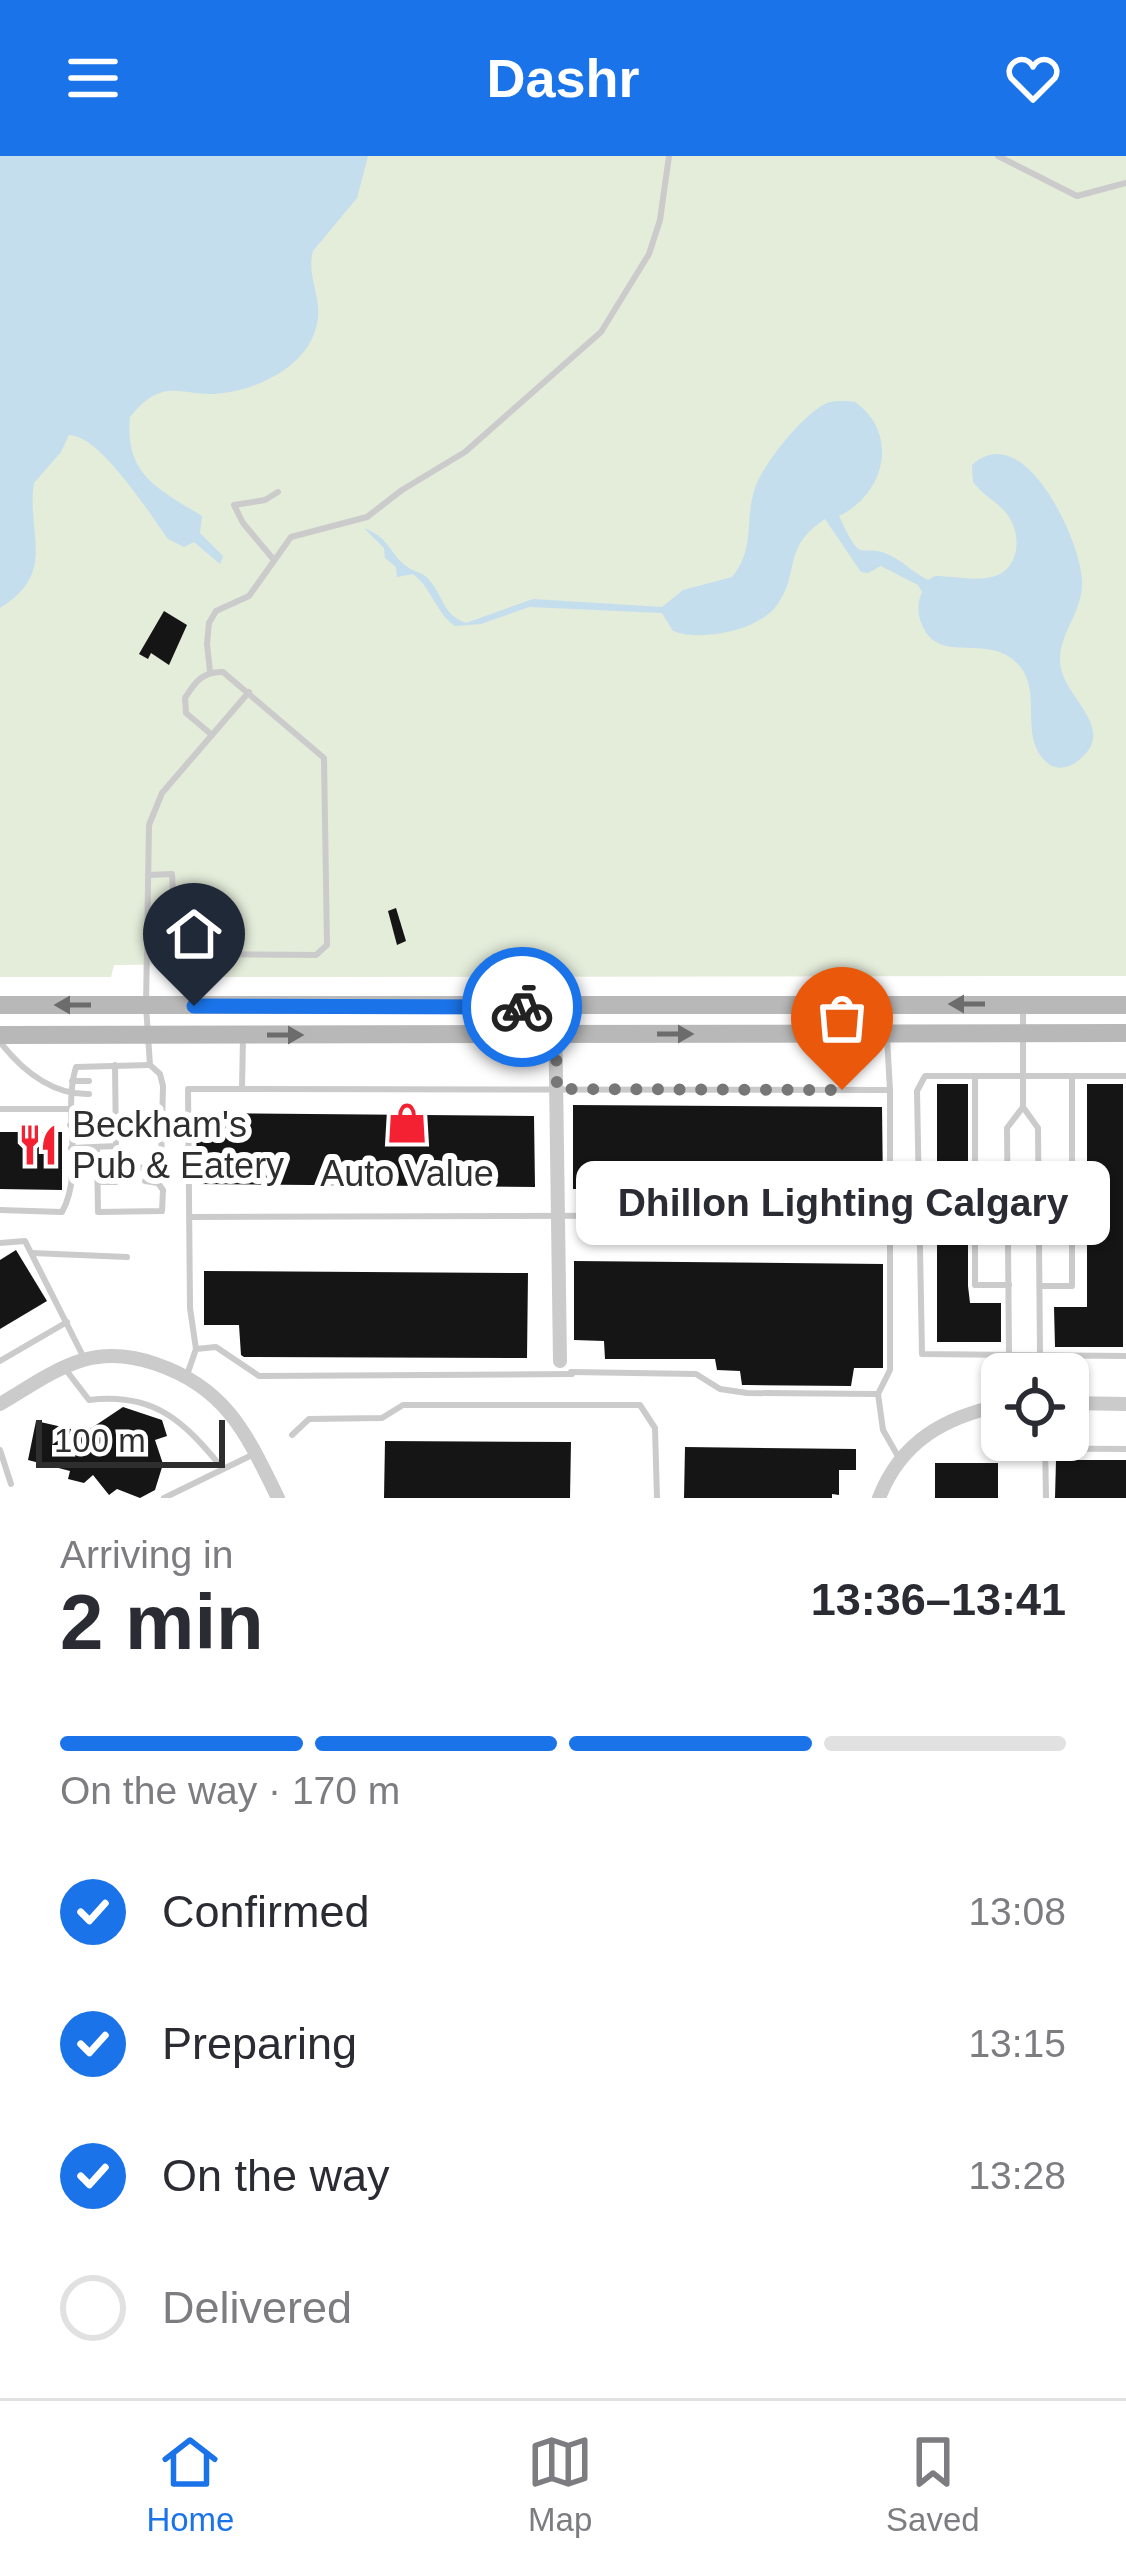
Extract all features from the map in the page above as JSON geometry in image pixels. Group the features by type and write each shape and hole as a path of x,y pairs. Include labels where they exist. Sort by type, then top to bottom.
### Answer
{"main road":[{"path":"0,1005 1126,1004"},
{"path":"0,1039 1126,1034"}],"street":[{"path":"555,1007 560,1361"},
{"path":"0,1404 63,1367 109,1355 141,1359 187,1375 216,1395 256,1453 278,1498"},
{"path":"1089,1403 1126,1404"},
{"path":"880,1498 899,1458 933,1428 981,1409"}],"lane":[{"path":"210,671 209,623 216,611 250,596 291,537 367,518 465,452 601,332 649,254 660,220 669,156"},
{"path":"998,156 1077,196 1126,183"},
{"path":"274,560 234,505 265,500 278,492"},
{"path":"148,874 172,874 173,950 180,956 316,955 326,945 324,758 223,672 210,671 190,690 184,705 186,713 212,736"},
{"path":"150,1065 148,825 153,808 249,692"},
{"path":"1022,1004 1023,1107 1038,1128 1040,1353"},
{"path":"887,1034 890,1370 878,1394 883,1430 899,1458"},
{"path":"242,1089 243,1035"},
{"path":"0,1039 21,1069 70,1094 89,1094"},
{"path":"71,1148 116,1146 111,1081 116,1065"},
{"path":"0,1210 62,1212 70,1196 70,1094 76,1067 150,1065 160,1074 163,1086 161,1164 98,1168"},
{"path":"981,1355 922,1354 917,1091 925,1076 1126,1076"},
{"path":"975,1076 975,1285 1009,1285"},
{"path":"1040,1286 1072,1286 1072,1076"},
{"path":"72,1082 89,1081"},
{"path":"187,1375 196,1349 190,1308 188,1089 890,1090"},
{"path":"1009,1353 1006,1129 1023,1107"},
{"path":"0,1109 88,1109"},
{"path":"70,1126 88,1125"},
{"path":"97,1147 98,1212 162,1211 163,1190 158,1183 145,1181"},
{"path":"98,1182 116,1182"},
{"path":"190,1217 891,1215"},
{"path":"0,1243 25,1241 85,1360"},
{"path":"32,1253 128,1257"},
{"path":"0,1360 67,1322"},
{"path":"196,1349 216,1348 260,1376 696,1374 720,1389 747,1393 878,1394"},
{"path":"1089,1356 1126,1356"},
{"path":"560,1361 572,1374"},
{"path":"63,1367 89,1400 123,1396 170,1413 223,1469"},
{"path":"292,1435 309,1418 382,1418 404,1405 640,1405 655,1428 657,1498"},
{"path":"1089,1447 1126,1449"},
{"path":"0,1450 11,1484"},
{"path":"164,1498 256,1453"},
{"path":"1045,1461 1046,1498"}],"green space":[{"path":"0,156 1126,156 1126,976 184,977 184,964 114,965 111,977 0,977"}],"water":[{"path":"0,156 368,156 357,198 313,251 317,322 299,357 277,375 236,391 164,392 130,417 139,467 159,488 202,516 200,533 223,556 220,564 194,542 184,547 168,539 109,461 81,438 69,435 34,483 36,552 29,581 0,608"},
{"path":"830,402 855,402 869,415 882,446 876,479 855,506 839,516 859,549 895,558 928,580 995,576 1011,563 1017,540 1007,514 973,482 972,465 992,454 1011,457 1046,490 1072,540 1082,582 1060,660 1062,674 1092,725 1088,750 1075,763 1055,767 1039,753 1028,682 1011,658 988,649 950,647 930,638 920,618 918,585 881,566 861,572 825,519 802,540 784,593 768,614 743,628 698,635 673,631 662,613 529,607 481,624 455,626 413,574 397,577 384,548 364,528 406,566 427,578 448,611 466,623 533,599 662,607 683,590 732,577 747,545 755,488 775,453 818,409"}],"building":[{"path":"164,611 187,625 169,665 151,653 148,659 139,654"},
{"path":"396,908 406,941 397,945 388,911"},
{"path":"937,1084 968,1084 970,1303 1001,1303 1001,1342 937,1342"},
{"path":"1087,1084 1123,1084 1123,1347 1055,1347 1054,1307 1087,1307"},
{"path":"573,1105 882,1107 883,1190 573,1189"},
{"path":"196,1113 534,1116 535,1187 197,1184"},
{"path":"0,1132 62,1132 62,1190 0,1189"},
{"path":"16,1250 47,1301 0,1329 0,1260"},
{"path":"574,1261 883,1264 883,1368 854,1368 851,1386 742,1385 740,1371 717,1370 715,1359 605,1359 604,1341 574,1340"},
{"path":"204,1271 528,1273 527,1358 244,1357 239,1325 204,1325"},
{"path":"123,1407 162,1420 167,1436 155,1440 163,1464 155,1490 140,1498 117,1489 109,1495 93,1475 84,1483 68,1479 70,1471 28,1460 36,1421 71,1429 66,1445"},
{"path":"385,1441 571,1442 570,1498 384,1498"},
{"path":"685,1447 856,1449 856,1470 839,1470 839,1495 832,1494 832,1498 684,1498"},
{"path":"1126,1460 1126,1498 1055,1498 1056,1461"},
{"path":"935,1463 998,1463 998,1498 935,1498"}],"way so far":[{"path":"522,1007 555,1007 557,1089 842,1090"}],"place":[{"name":"Dhillon Lighting Calgary","path":"842,1090"},
{"name":"Auto Value","path":"407,1123"},
{"name":"Beckham's Pub & Eatery","path":"38,1145"}],"route":[{"path":"194,1006 522,1007"}]}
